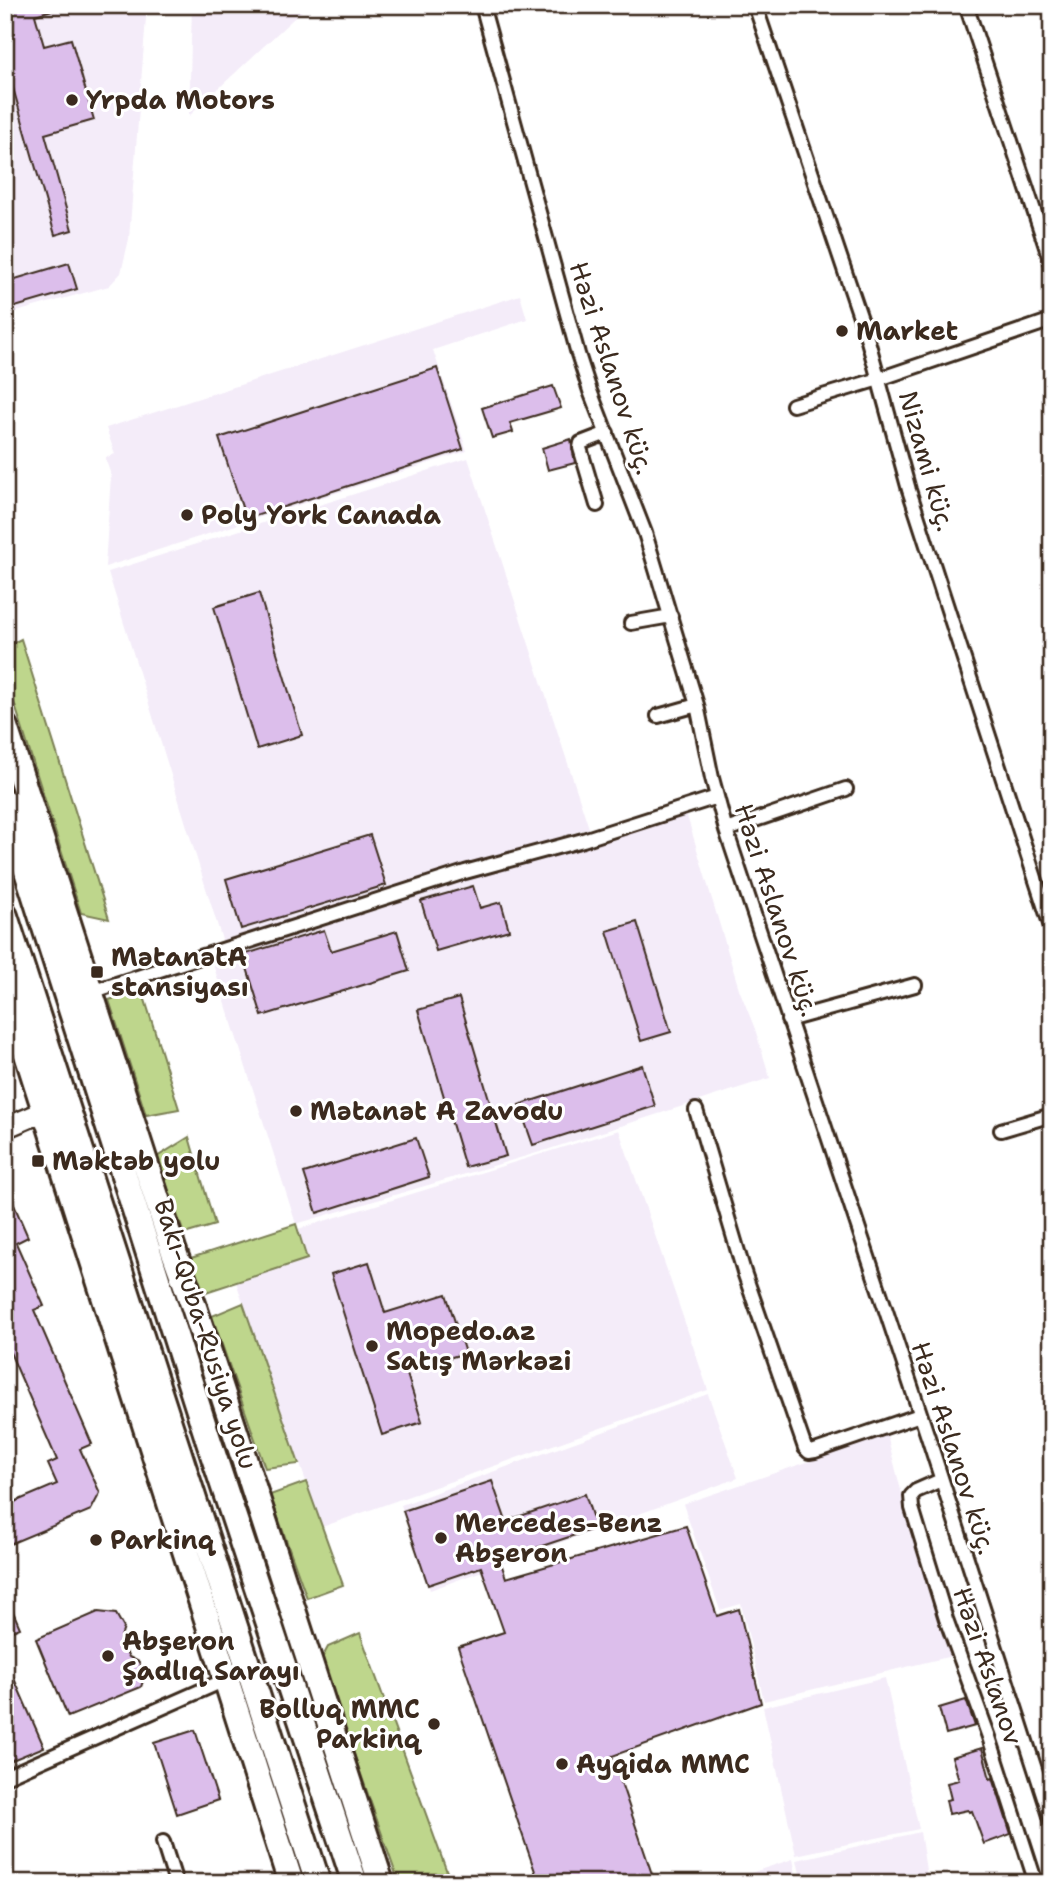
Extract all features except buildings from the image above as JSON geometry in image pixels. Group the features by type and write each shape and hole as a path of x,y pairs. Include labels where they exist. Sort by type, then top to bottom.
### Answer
{"highway":[{"path":"5,727 170,1240 382,1883"},
{"name":"Bakı-Quba-Rusiya yolu","path":"5,802 270,1628 355,1883"},
{"path":"5,916 318,1883"},
{"path":"5,985 291,1883"},
{"path":"252,1483 270,1628"}],"street":[{"name":"Həzi Aslanov küç.","path":"482,5 560,293 590,391 645,533 671,616 697,705 726,830 1052,1822"},
{"name":"Nizami küç.","path":"755,5 879,379 909,490 1052,930"},
{"path":"966,5 1052,265"},
{"path":"793,405 879,379 1052,320"},
{"path":"597,505 580,448 581,443 607,433"},
{"path":"631,622 671,616"},
{"path":"658,716 697,705"},
{"path":"726,830 846,789"},
{"path":"92,992 465,872 583,840 717,797"},
{"path":"788,1020 915,985"},
{"path":"696,1110 744,1272 805,1448 810,1452 815,1451 920,1415"},
{"path":"5,1128 46,1111"},
{"path":"1001,1130 1052,1115"},
{"name":"Həzi Aslanov","path":"941,1480 916,1491 911,1496 912,1508 946,1619 989,1737 1036,1883"},
{"path":"5,1777 225,1680"},
{"path":"163,1842 176,1883"}],"shaded area":[{"path":"5,5 147,5 129,239 121,273 109,286 5,315"},
{"path":"192,5 308,5 189,116"},
{"path":"520,295 527,319 433,350 467,451 105,567 111,475 105,458 115,454 106,428"},
{"name":"Poly York Canada","path":"468,458 589,828 223,943 108,572"},
{"path":"687,816 739,989 770,1078 540,1152 296,1224 211,958 515,864"},
{"path":"619,1130 708,1390 322,1527 236,1282 307,1260 298,1229"},
{"path":"708,1394 738,1478 430,1590 401,1505"},
{"path":"887,1435 908,1518 952,1656 764,1701 741,1604 720,1610 683,1504"},
{"path":"885,1678 919,1829 796,1855 763,1707"},
{"path":"920,1832 928,1883 802,1883 797,1860"},
{"path":"793,1859 798,1883 720,1883"}],"green space":[{"path":"21,639 109,919 81,913 5,674 5,647"},
{"path":"142,990 179,1109 146,1115 109,1000"},
{"path":"189,1137 215,1225 184,1234 157,1157"},
{"path":"296,1224 307,1259 203,1293 191,1258"},
{"path":"243,1303 299,1464 265,1468 212,1316"},
{"path":"306,1482 343,1585 307,1598 270,1495"},
{"path":"360,1633 451,1883 399,1883 321,1660 328,1647"}],"place":[{"name":"Yrpda Motors","path":"72,100"},
{"name":"Market","path":"842,331"},
{"name":"Poly York Canada","path":"187,515"},
{"name":"MətanətA stansiyası","path":"97,972"},
{"name":"Mətanət A Zavodu","path":"296,1111"},
{"name":"Məktəb yolu","path":"38,1161"},
{"name":"Mopedo.az Satış Mərkəzi","path":"372,1346"},
{"name":"Mercedes-Benz Abşeron","path":"441,1538"},
{"name":"Parkinq","path":"96,1540"},
{"name":"Abşeron Şadlıq Sarayı","path":"108,1656"},
{"name":"Bolluq MMC Parkinq","path":"434,1724"},
{"name":"Ayqida MMC","path":"562,1764"}]}
